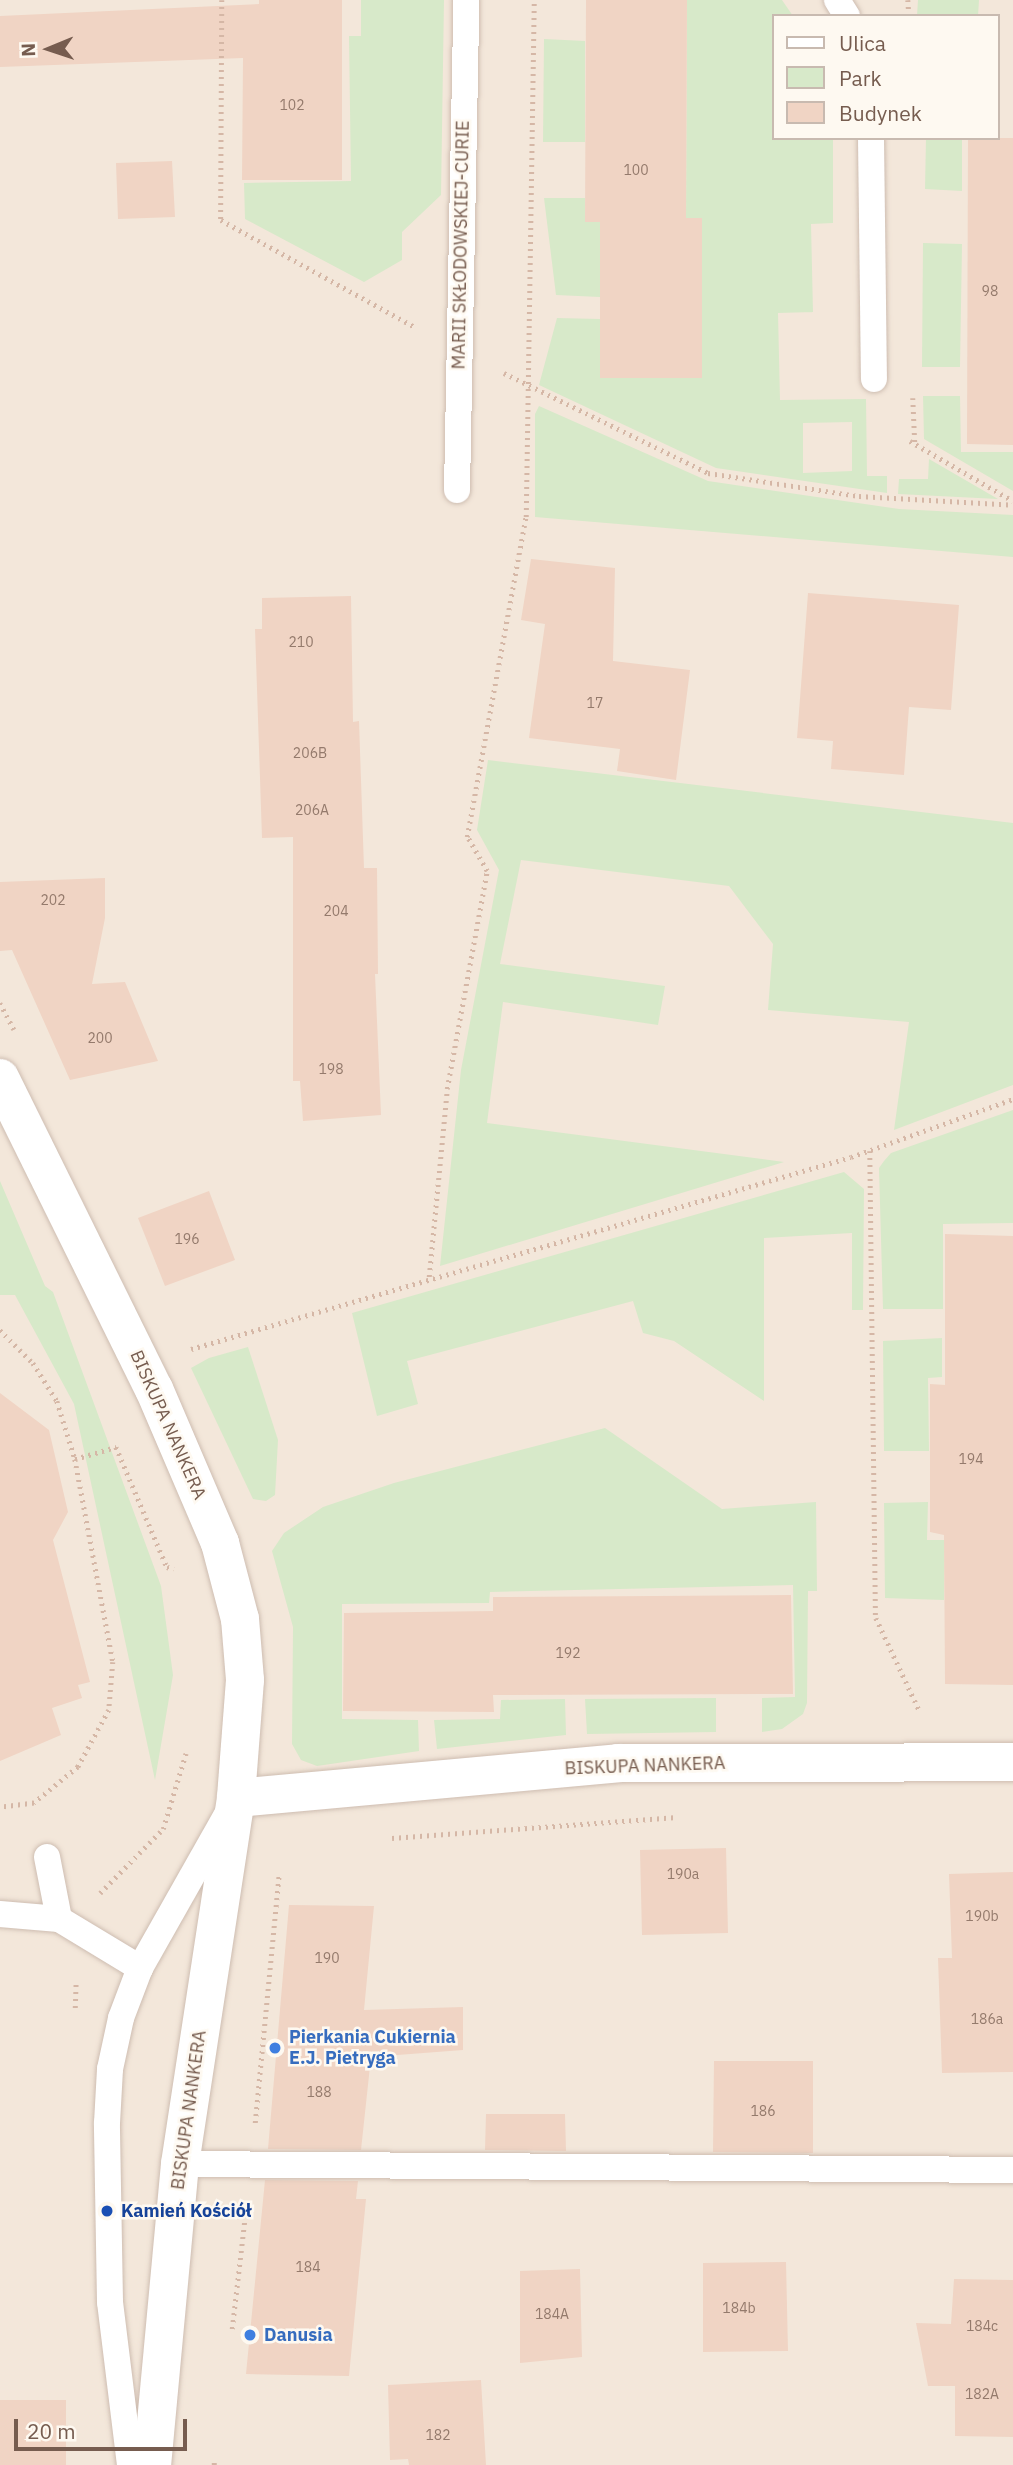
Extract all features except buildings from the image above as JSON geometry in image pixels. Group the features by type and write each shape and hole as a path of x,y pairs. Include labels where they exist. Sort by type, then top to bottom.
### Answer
{"street":[{"name":"BISKUPA NANKERA","path":"0,1078 154,1389 220,1543 240,1619 245,1680 236,1798 180,2164 152,2465"},
{"name":"BISKUPA NANKERA","path":"236,1798 618,1763 1013,1762"}],"lane":[{"name":"MARII SKŁODOWSKIEJ-CURIE","path":"457,490 466,0"},
{"path":"871,140 874,379"},
{"path":"130,2465 110,2302 107,2123 110,2069 121,2018 140,1968 236,1798"},
{"path":"47,1857 59,1919"},
{"path":"0,1914 59,1919 140,1968"},
{"path":"180,2164 1013,2170"}],"path":[{"path":"222,0 221,220 459,350 708,473 859,496 1013,503"},
{"path":"429,1278 447,1090 487,871 467,837 526,516 534,0"},
{"path":"910,441 1013,503"},
{"path":"190,1349 870,1150 1013,1099"},
{"path":"870,1150 876,1618 921,1714"},
{"path":"0,1330 33,1363 57,1401 75,1459 113,1662 109,1710 78,1768 34,1803 0,1807"},
{"path":"75,1459 116,1447 167,1567 181,1572 178,1558"},
{"path":"75,2012 85,1934 96,1899 110,1880 163,1829 186,1751"},
{"path":"378,1839 683,1816"}],"shaded area":[{"path":"0,0 1013,0 1013,2465 0,2465"}],"green space":[{"path":"361,0 444,0 441,195 402,232 402,260 364,282 245,219 244,183 351,181 349,36 361,36"},
{"path":"687,0 782,0 792,14 772,14 772,140 833,140 833,223 811,224 813,312 778,313 780,400 866,399 867,476 887,476 887,493 716,468 539,385 557,318 600,319 600,378 702,378 702,219 686,218","holes":["852,422 852,471 803,473 803,423"]},
{"path":"918,0 979,0 978,14 917,14"},
{"path":"544,39 585,41 585,142 543,142"},
{"path":"926,140 962,140 962,191 925,189"},
{"path":"544,198 585,198 585,222 600,222 600,297 556,295"},
{"path":"923,243 962,244 960,367 922,367"},
{"path":"923,396 960,396 961,452 1013,452 1013,491 924,439"},
{"path":"539,406 708,481 899,509 1013,515 1013,557 535,517 535,414"},
{"path":"929,459 998,499 898,494 899,479 928,479"},
{"path":"488,760 1013,823 1013,1085 894,1130 909,1022 768,1010 773,944 729,886 521,860 500,964 665,986 658,1025 503,1002 487,1123 784,1162 440,1266 461,1070 499,870 477,830"},
{"path":"1013,1110 1013,1223 943,1224 943,1309 883,1309 879,1168 891,1153"},
{"path":"844,1172 864,1189 863,1310 852,1310 852,1233 764,1238 764,1401 674,1341 643,1333 633,1301 407,1361 418,1404 377,1416 352,1313"},
{"path":"0,1181 45,1286 53,1292 161,1586 173,1675 155,1780 74,1404 15,1295 0,1295"},
{"path":"942,1338 942,1377 928,1378 929,1451 884,1451 883,1341"},
{"path":"248,1347 278,1440 275,1495 266,1501 253,1499 191,1368 209,1358"},
{"path":"605,1428 722,1509 816,1502 817,1591 808,1591 807,1703 803,1714 782,1729 762,1732 762,1698 795,1697 793,1585 490,1592 489,1603 342,1604 342,1719 418,1720 419,1751 317,1766 301,1760 292,1744 293,1627 272,1551 284,1533 323,1507 394,1483"},
{"path":"928,1502 927,1540 945,1540 944,1600 885,1598 884,1503"},
{"path":"716,1698 716,1732 587,1734 585,1699"},
{"path":"565,1699 566,1735 437,1749 434,1720 500,1719 501,1700"}],"place":[{"name":"Pierkania Cukiernia E.J. Pietryga","path":"275,2048"},
{"name":"Kamień Kościół","path":"107,2211"},
{"name":"Danusia","path":"250,2335"}]}
